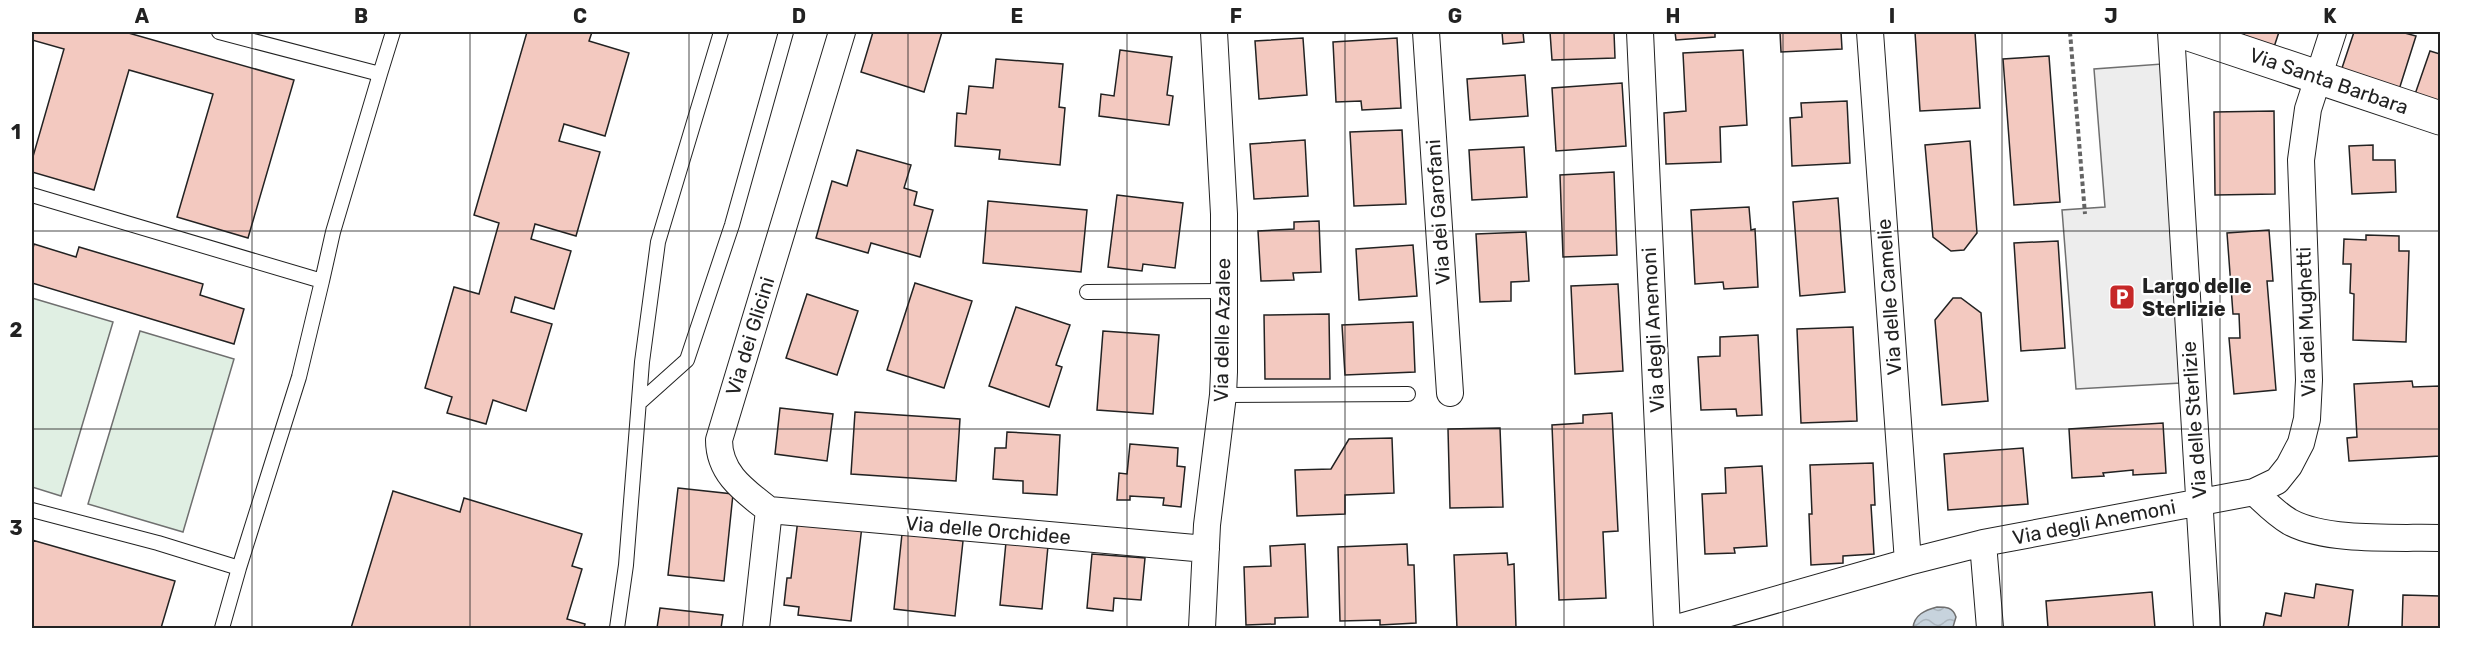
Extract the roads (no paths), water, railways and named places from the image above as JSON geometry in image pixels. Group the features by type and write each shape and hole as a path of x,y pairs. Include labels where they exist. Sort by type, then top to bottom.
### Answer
{"street":[{"name":"Via dei Glicini","path":"770,510 740,486 726,471 719,451 719,440 842,32"},
{"name":"Via delle Azalee","path":"1202,628 1206,549 1223,395 1224,214 1214,32"},
{"name":"Via dei Garofani","path":"1426,32 1450,393"},
{"name":"Via degli Anemoni","path":"1640,32 1667,628"},
{"name":"Via delle Camelie","path":"1870,32 1908,562"},
{"name":"Via delle Sterlizie","path":"2171,32 2207,628"},
{"name":"Via Santa Barbara","path":"2183,32 2440,118"},
{"name":"Via dei Mughetti","path":"2199,501 2254,492 2277,480 2289,466 2301,443 2307,419 2309,380 2301,168 2306,121 2333,32"},
{"path":"2254,492 2292,523 2318,532 2336,535 2440,538"},
{"name":"Via degli Anemoni","path":"1677,628 1983,543 2199,501"},
{"name":"Via delle Orchidee","path":"770,510 1206,549"},
{"path":"756,628 770,510"},
{"path":"1983,543 1990,628"}],"lane":[{"path":"219,32 380,74"},
{"path":"222,628 299,377 333,232 393,32"},
{"path":"617,628 626,565 639,403 658,242 721,32"},
{"path":"639,403 687,360 732,225 786,32"},
{"path":"32,195 322,281"},
{"path":"1087,292 1223,291"},
{"path":"1223,395 1408,394"},
{"path":"32,510 158,543 239,568"}],"water":[{"path":"1937,607 1953,611 1956,617 1953,627 1913,628 1915,620 1921,614"}],"place":[{"name":"Largo delle Sterlizie","path":"2122,297"}]}
